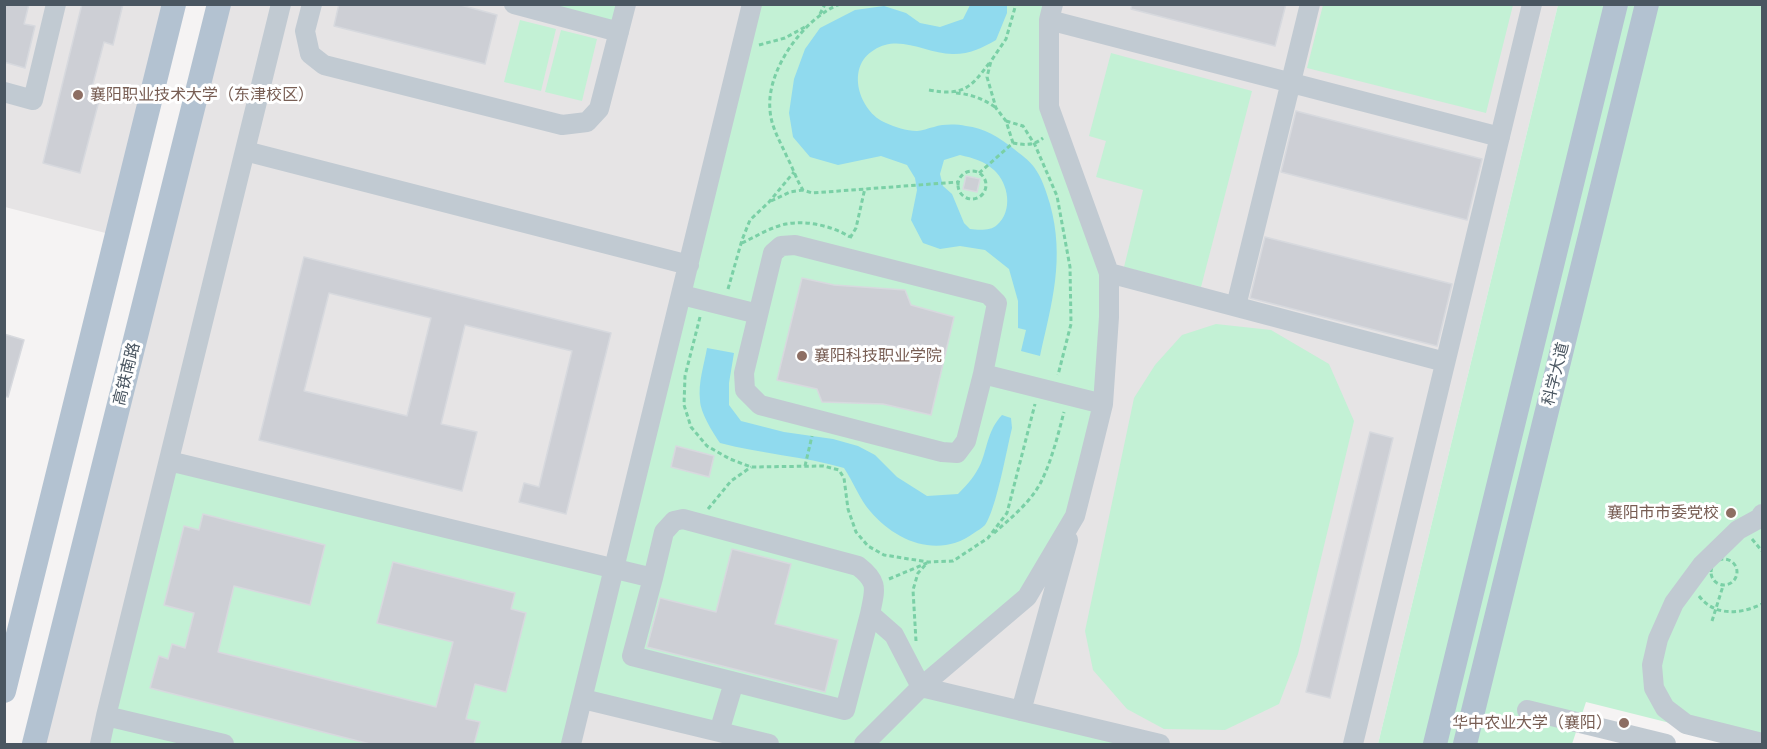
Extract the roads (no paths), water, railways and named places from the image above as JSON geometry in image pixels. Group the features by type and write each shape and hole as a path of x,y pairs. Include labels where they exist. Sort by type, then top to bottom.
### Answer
{"main road":[{"path":"4,691 174,4"},
{"name":"高铁南路","path":"34,744 219,4"},
{"name":"科学大道","path":"1435,744 1616,4"},
{"name":"科学大道","path":"1465,744 1647,4"}],"street":[{"path":"4,92 33,100 56,4"},
{"path":"100,744 281,4"},
{"path":"312,4 305,31 310,54 324,65 562,125 587,122 599,109 626,4"},
{"path":"514,4 619,32"},
{"path":"571,744 752,4"},
{"path":"1236,306 1310,4"},
{"path":"1353,744 1532,4"},
{"path":"1022,711 1103,404 1109,317 1109,273 1049,107 1051,12 1291,83 1500,137"},
{"path":"245,151 689,265"},
{"path":"795,245 988,294 998,303 966,441 957,453 942,453 760,405 745,390 744,373 758,314 774,253 782,246 795,245"},
{"path":"1109,273 1445,362"},
{"path":"682,294 758,314"},
{"path":"983,374 1103,404"},
{"path":"169,461 653,578"},
{"path":"1762,514 1760,518 1738,530 1702,565 1689,582 1674,603 1658,639 1652,665 1654,688 1665,708 1686,724 1762,743"},
{"path":"864,744 921,687 1027,597 1075,516"},
{"path":"683,519 858,566 871,576 875,591 845,710 632,656 653,578 664,532 674,520 683,519"},
{"path":"870,614 894,634 921,687 1160,744"},
{"path":"719,732 734,682"},
{"path":"583,699 769,744"},
{"path":"1527,710 1666,744"},
{"path":"106,716 224,744"}],"water":[{"path":"970,5 1007,5 1007,13 996,40 976,50 960,54 944,53 894,44 884,45 874,50 865,58 860,67 859,89 869,109 886,123 913,131 950,125 979,129 1003,141 1034,167 1042,180 1050,204 1057,262 1049,317 1040,356 1021,351 1026,330 1018,328 1018,301 1009,269 985,250 960,246 940,249 923,243 911,220 917,190 915,178 907,165 881,156 838,165 810,157 793,137 789,113 794,79 805,49 820,28 855,10 884,6 906,13 920,23 940,27 963,19","holes":["960,155 982,162 994,170 1006,190 1005,212 997,225 991,228 970,229 964,223 952,194 943,186 940,174 944,160"]},
{"path":"707,348 734,353 729,383 729,405 741,421 858,446 875,455 897,477 927,496 958,494 979,468 997,421 1002,415 1011,418 1012,428 1001,478 985,525 961,541 947,545 933,546 919,543 892,531 880,522 866,507 844,468 720,443 707,422 701,405 701,381"}],"place":[{"name":"襄阳职业技术大学（东津校区）","path":"78,95"},
{"name":"襄阳科技职业学院","path":"802,356"},
{"name":"襄阳市市委党校","path":"1731,513"},
{"name":"华中农业大学（襄阳）","path":"1624,723"}]}
